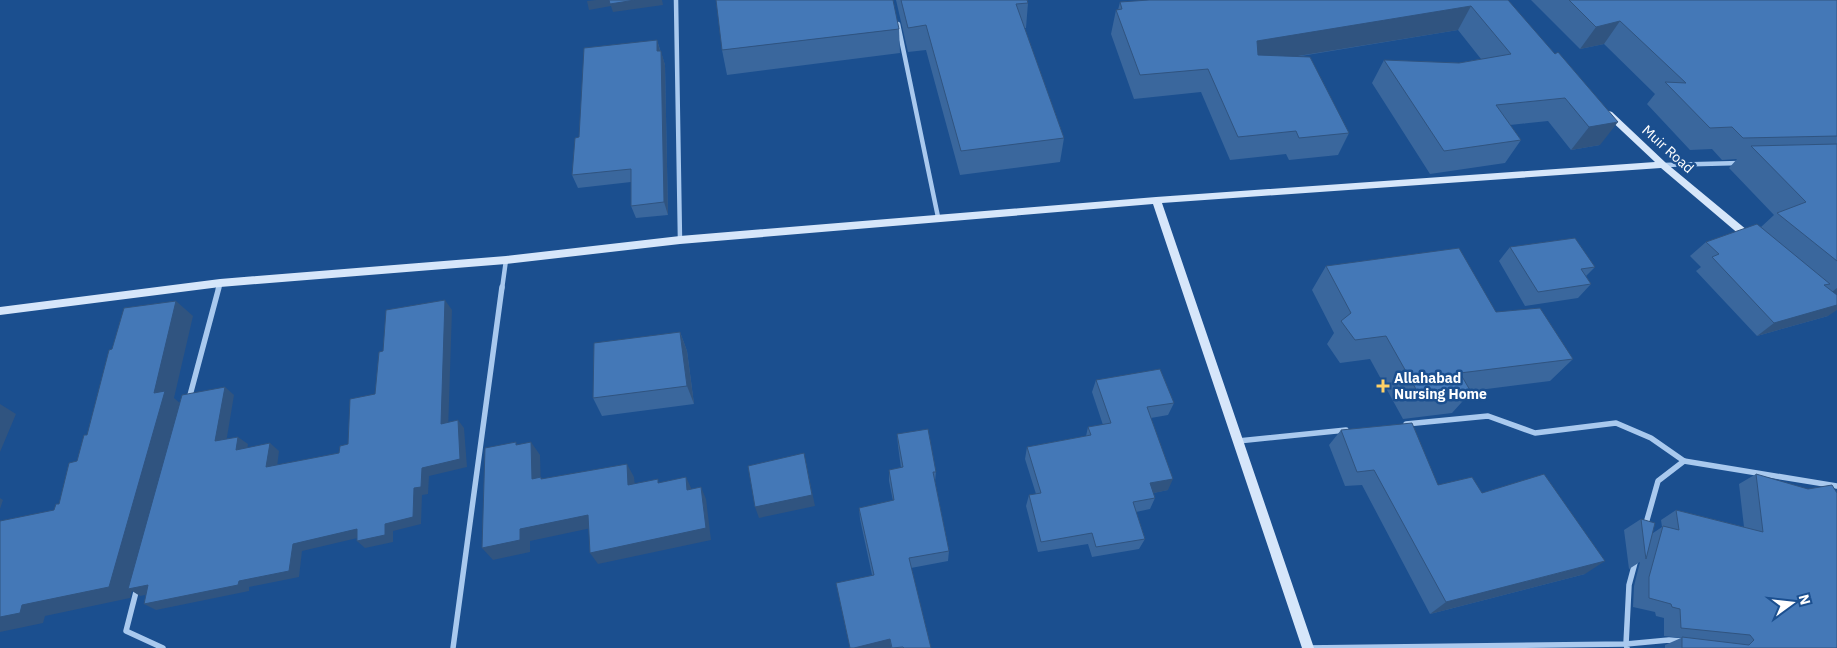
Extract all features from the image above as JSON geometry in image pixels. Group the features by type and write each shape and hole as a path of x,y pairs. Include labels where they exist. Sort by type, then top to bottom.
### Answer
{"street":[{"path":"676,0 680,240"},
{"path":"897,19 938,217"},
{"name":"Muir Road","path":"1605,110 1663,164 1761,247"},
{"path":"0,311 220,283 506,260 680,240 938,217 1663,164 1750,163"},
{"path":"1156,200 1307,648 1627,646 1669,640 1687,642"},
{"path":"452,648 506,260"},
{"path":"186,409 220,283"},
{"path":"1402,425 1488,416 1534,433 1616,423 1651,438 1684,461 1837,486"},
{"path":"1238,441 1354,430"},
{"path":"1642,538 1658,482 1684,461"},
{"path":"1627,646 1629,585 1637,556"},
{"path":"139,582 126,631 164,648"}],"building":[{"path":"609,0 635,0 610,4"},
{"path":"716,0 893,0 899,29 722,50"},
{"path":"901,0 1027,0 1028,3 1016,4 1064,138 961,151 926,25 908,28"},
{"path":"1149,0 1508,0 1555,54 1558,52 1618,122 1589,127 1565,98 1496,105 1521,140 1444,151 1384,60 1459,63 1511,54 1471,6 1257,41 1258,55 1310,57 1349,133 1299,138 1296,131 1238,137 1208,69 1140,75 1116,10 1122,9 1120,2"},
{"path":"1569,0 1837,0 1837,136 1743,138 1732,127 1710,128 1665,82 1686,83 1620,21 1596,27"},
{"path":"657,40 657,51 661,51 664,202 631,206 631,169 572,175 575,138 579,137 584,48"},
{"path":"1837,144 1837,261 1777,213 1806,202 1751,146"},
{"path":"1757,224 1830,284 1824,285 1837,295 1837,305 1774,323 1712,257 1719,254 1706,242"},
{"path":"1575,238 1595,267 1581,269 1591,284 1538,292 1510,247"},
{"path":"1459,248 1496,312 1540,308 1573,359 1460,373 1471,392 1421,398 1386,336 1355,340 1341,321 1351,313 1326,266"},
{"path":"445,300 441,424 458,420 460,459 422,468 421,487 414,488 413,517 385,524 385,535 357,541 357,529 293,544 289,571 239,581 238,585 144,604 148,585 128,589 182,395 225,387 215,441 238,437 236,450 270,443 266,467 339,453 340,446 348,444 350,399 375,394 379,352 383,351 386,310"},
{"path":"176,301 154,393 165,391 109,587 22,605 20,613 0,617 0,521 54,510 56,504 59,504 69,463 77,461 84,435 87,435 109,350 112,349 124,308"},
{"path":"680,332 687,386 593,398 594,343"},
{"path":"1160,369 1174,403 1147,407 1173,479 1150,483 1155,498 1133,502 1145,539 1096,547 1092,533 1041,542 1029,495 1041,493 1027,447 1091,435 1088,427 1111,423 1096,380"},
{"path":"1412,423 1438,485 1472,477 1482,493 1544,474 1605,561 1446,602 1374,470 1357,472 1341,430"},
{"path":"928,429 936,472 933,472 949,551 909,558 931,648 892,648 890,639 850,648 836,583 874,575 859,508 894,500 889,470 903,467 897,434"},
{"path":"516,442 516,445 531,442 532,479 627,464 628,485 658,479 658,483 686,477 687,490 701,487 706,528 590,553 588,515 520,529 520,540 482,548 485,448"},
{"path":"804,453 812,495 755,507 748,466"},
{"path":"1756,474 1808,489 1832,485 1837,493 1837,648 1682,648 1682,637 1749,645 1754,640 1750,635 1681,628 1680,609 1672,607 1671,604 1649,598 1649,577 1663,526 1679,530 1676,510 1763,532"},
{"path":"1641,519 1655,523 1646,559 1645,552"}],"place":[{"name":"Allahabad Nursing Home","path":"1383,386"}]}
